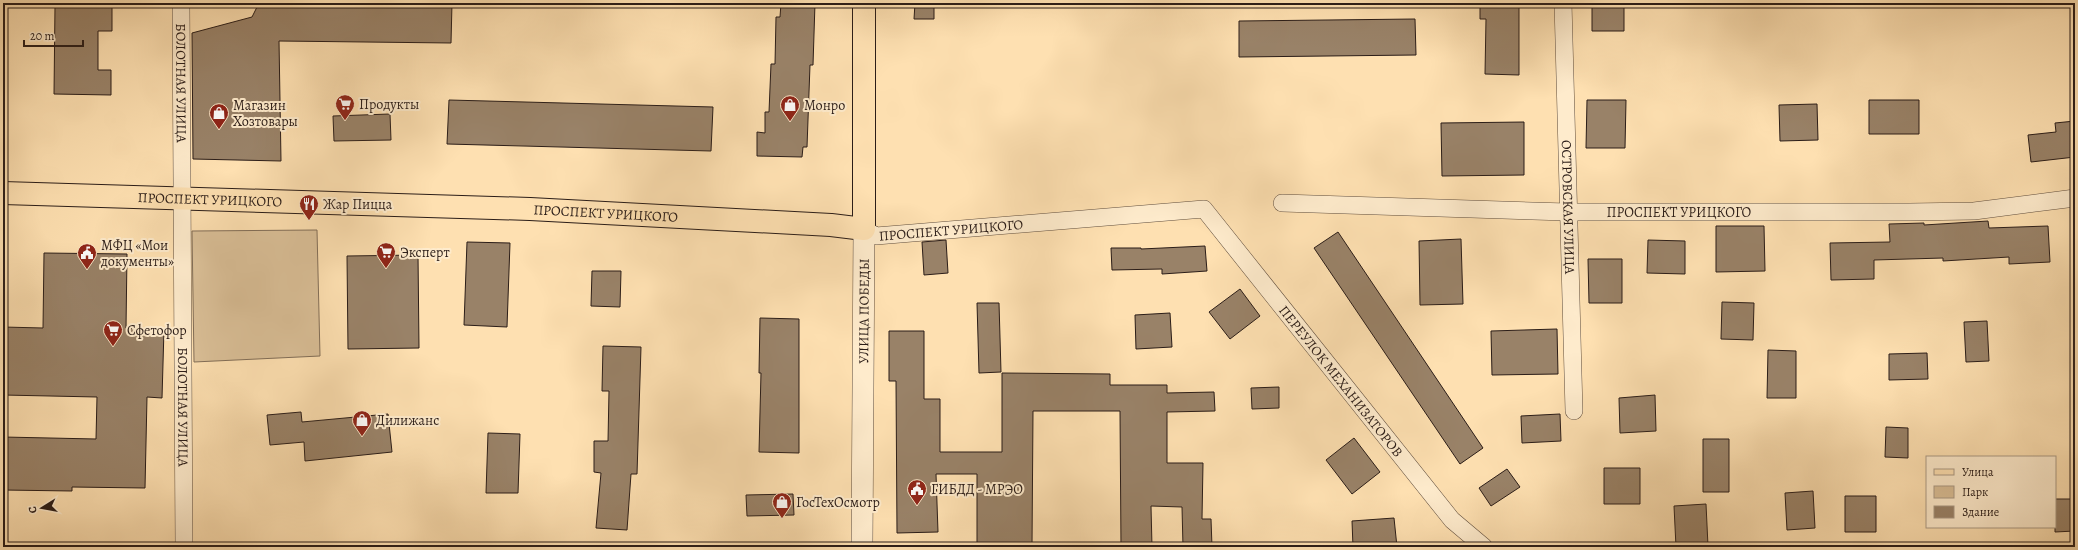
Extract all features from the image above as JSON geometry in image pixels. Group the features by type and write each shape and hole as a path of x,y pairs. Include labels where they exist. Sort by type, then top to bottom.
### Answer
{"main road":[{"name":"УЛИЦА ПОБЕДЫ","path":"864,3 864,229"},
{"name":"ПРОСПЕКТ УРИЦКОГО","path":"3,193 182,200 530,209 831,225 864,229"}],"street":[{"name":"БОЛОТНАЯ УЛИЦА","path":"181,3 184,547"},
{"name":"ОСТРОВСКАЯ УЛИЦА","path":"1563,3 1567,212 1574,411"},
{"name":"ПРОСПЕКТ УРИЦКОГО","path":"1282,203 1567,212 1974,211 2075,198"},
{"name":"ПРОСПЕКТ УРИЦКОГО","path":"864,229 876,236 1204,209"},
{"name":"ПЕРЕУЛОК МЕХАНИЗАТОРОВ","path":"1204,209 1452,520 1484,547"},
{"name":"УЛИЦА ПОБЕДЫ","path":"862,547 864,229"}],"green space":[{"path":"317,230 320,356 194,362 192,231"}],"building":[{"path":"259,3 452,3 451,43 279,41 281,161 193,159 192,33 252,17"},
{"path":"781,3 815,3 813,65 810,65 807,147 803,147 802,157 757,156 757,132 765,133 765,112 769,112 771,64 775,64 776,17 780,17"},
{"path":"915,3 934,3 934,19 914,19"},
{"path":"1480,3 1519,3 1519,75 1485,74 1486,19 1480,19"},
{"path":"1592,3 1624,3 1624,31 1592,31"},
{"path":"55,6 112,6 112,31 98,31 98,70 111,70 111,95 54,94"},
{"path":"1415,19 1416,55 1239,57 1239,21"},
{"path":"449,100 713,107 711,151 447,144"},
{"path":"1587,100 1626,100 1625,148 1586,148"},
{"path":"1869,100 1919,100 1919,134 1869,134"},
{"path":"1817,104 1818,140 1780,141 1779,105"},
{"path":"390,114 391,140 334,141 333,116"},
{"path":"2075,121 2075,157 2031,162 2028,135 2056,132 2055,123"},
{"path":"1524,122 1524,175 1442,176 1441,123"},
{"path":"1988,221 1989,228 2048,226 2050,262 2009,264 2009,257 1943,261 1943,258 1874,260 1874,279 1831,280 1830,243 1890,242 1889,224 1924,223 1924,225"},
{"path":"1716,226 1764,226 1765,271 1716,272"},
{"path":"1338,232 1483,448 1460,464 1314,248"},
{"path":"1461,239 1463,304 1420,305 1419,241"},
{"path":"946,240 948,273 924,275 922,242"},
{"path":"1648,240 1685,241 1685,274 1647,273"},
{"path":"467,242 510,243 507,327 464,325"},
{"path":"1205,246 1207,271 1162,274 1162,269 1112,270 1111,248 1141,249"},
{"path":"44,253 127,254 126,328 164,329 162,398 147,397 145,488 72,487 72,491 3,490 3,437 96,439 97,397 3,395 3,327 43,328"},
{"path":"418,255 419,348 348,349 347,256"},
{"path":"1588,259 1622,259 1622,303 1589,303"},
{"path":"592,271 621,271 620,307 591,306"},
{"path":"1240,289 1260,316 1230,339 1209,312"},
{"path":"1722,302 1754,303 1753,340 1721,339"},
{"path":"977,303 999,303 1001,372 979,373"},
{"path":"1170,313 1172,347 1136,349 1135,315"},
{"path":"760,318 799,319 799,453 759,452 761,373 759,373"},
{"path":"1987,321 1989,361 1966,362 1964,322"},
{"path":"1557,329 1558,374 1492,375 1491,331"},
{"path":"889,331 924,331 924,399 940,399 940,452 1002,452 1002,373 1110,374 1110,385 1167,385 1167,393 1214,392 1215,411 1167,412 1167,463 1203,463 1202,519 1211,519 1212,547 1183,547 1182,507 1151,506 1152,547 1121,547 1120,411 1033,411 1032,547 977,547 977,474 936,474 938,532 897,533 896,381 889,381"},
{"path":"603,346 641,347 637,474 631,474 627,530 596,528 601,473 594,472 594,441 608,441 609,391 602,391"},
{"path":"1768,350 1796,351 1796,398 1767,398"},
{"path":"1927,353 1928,379 1889,380 1889,354"},
{"path":"1279,387 1279,408 1252,409 1251,388"},
{"path":"1655,395 1656,431 1620,433 1619,398"},
{"path":"301,412 302,422 388,414 392,452 305,461 304,442 270,445 267,415"},
{"path":"1560,414 1561,441 1522,443 1521,416"},
{"path":"1886,427 1908,428 1908,458 1885,457"},
{"path":"488,433 520,434 518,493 486,493"},
{"path":"1354,438 1380,472 1352,494 1326,460"},
{"path":"1703,439 1729,439 1729,492 1703,492"},
{"path":"1604,468 1640,468 1640,504 1604,504"},
{"path":"1507,469 1520,487 1491,506 1479,488"},
{"path":"1813,491 1815,528 1787,530 1785,493"},
{"path":"793,494 794,515 747,516 746,495"},
{"path":"1845,496 1876,496 1876,532 1845,532"},
{"path":"2056,499 2075,499 2075,531 2055,532"},
{"path":"1706,504 1708,546 1676,547 1674,506"},
{"path":"1394,518 1397,547 1353,547 1352,521"}],"place":[{"name":"Продукты","path":"345,121"},
{"name":"Монро","path":"790,122"},
{"name":"Магазин Хозтовары","path":"219,130"},
{"name":"Жар Пицца","path":"309,221"},
{"name":"Эксперт","path":"386,269"},
{"name":"МФЦ «Мои документы»","path":"87,270"},
{"name":"Сфетофор","path":"113,347"},
{"name":"Дилижанс","path":"362,437"},
{"name":"ГИБДД - МРЭО","path":"917,506"},
{"name":"ГосТехОсмотр","path":"782,519"}]}
